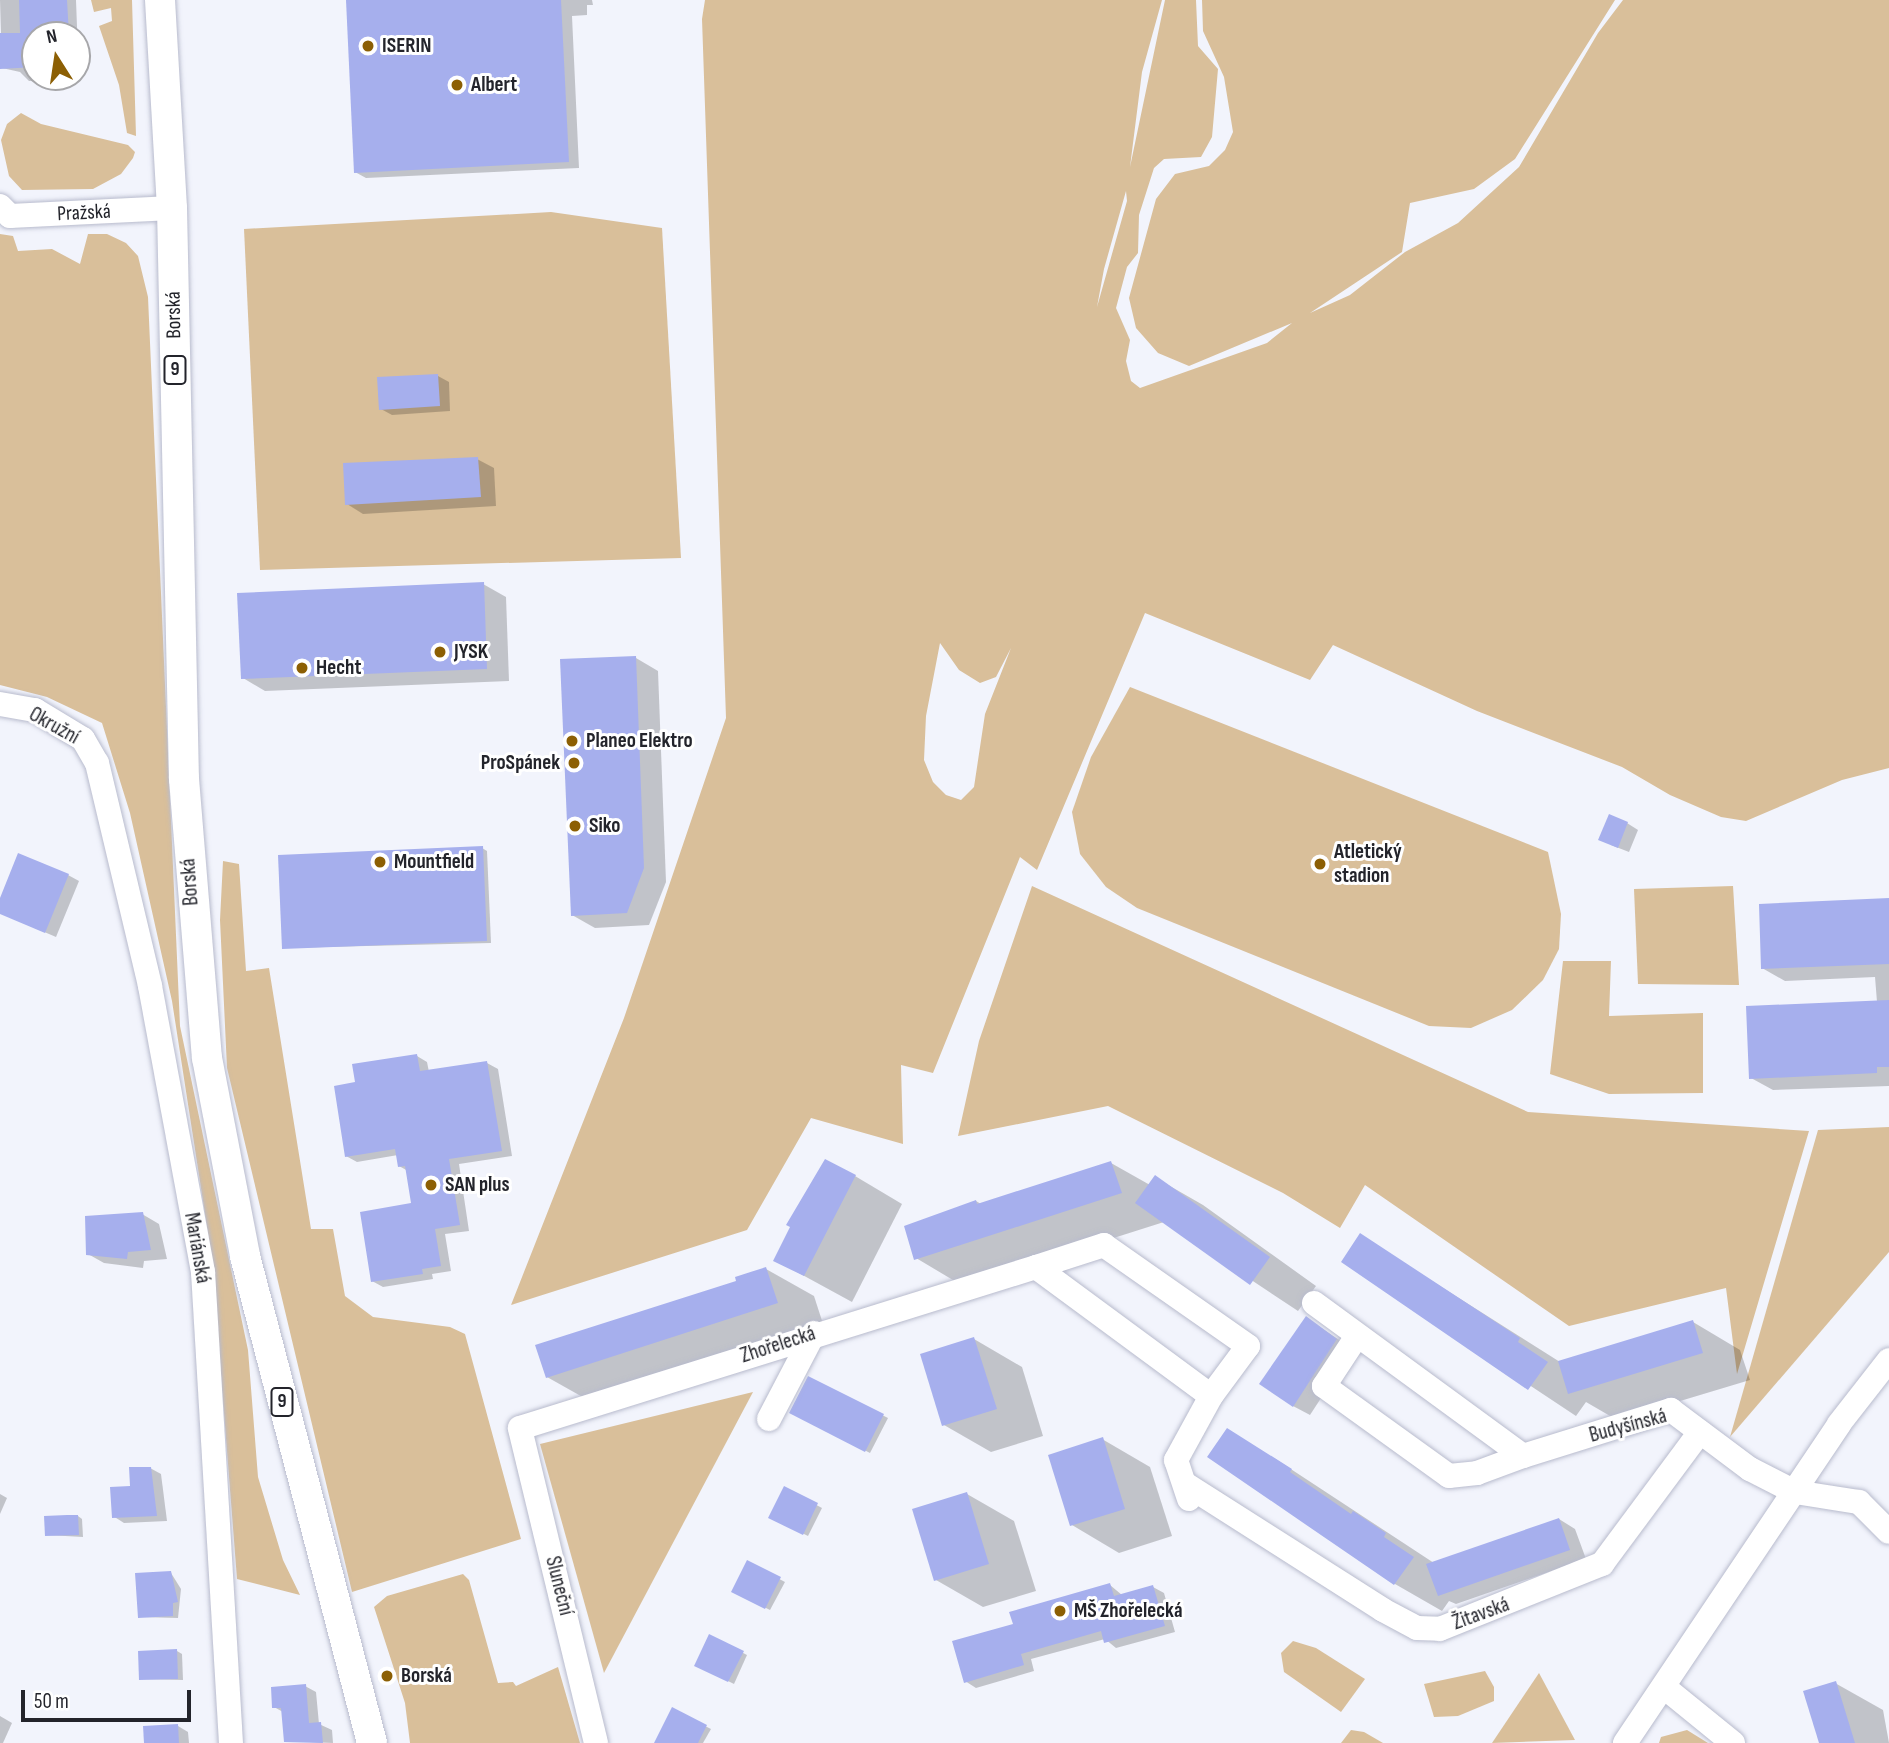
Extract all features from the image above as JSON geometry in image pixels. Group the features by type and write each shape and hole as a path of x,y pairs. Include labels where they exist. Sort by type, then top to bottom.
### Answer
{"main road":[{"name":"Borská","path":"160,0 172,208 184,779 207,1058 245,1256 372,1743"}],"street":[{"name":"Pražská","path":"0,206 10,216 172,208"},
{"name":"Okružní","path":"0,704 35,710 83,739 97,762"},
{"name":"Mariánská","path":"97,762 150,986 203,1272 231,1743"},
{"name":"Zhořelecká","path":"520,1428 814,1333 1104,1245 1248,1346 1211,1396 1176,1460 1189,1494"},
{"path":"1037,1267 1211,1396"},
{"path":"1314,1303 1523,1456"},
{"path":"769,1419 814,1333"},
{"name":"Budyšínská","path":"1357,1336 1324,1386 1450,1476 1478,1473 1523,1456 1671,1410 1750,1469 1795,1492 1859,1502 1889,1532"},
{"path":"1625,1743 1839,1424 1889,1360"},
{"name":"Sluneční","path":"520,1428 596,1743"},
{"name":"Žitavská","path":"1189,1494 1383,1610 1417,1628 1440,1629 1602,1564 1700,1432"},
{"path":"1664,1687 1732,1743"}],"shaded area":[{"path":"91,0 132,0 136,136 127,133 119,85 99,26 112,21 111,8 94,12"},
{"path":"705,0 1162,0 1142,72 1130,167 1165,0 1196,0 1198,46 1218,69 1212,137 1201,157 1164,159 1154,168 1139,215 1138,253 1127,267 1116,308 1130,340 1126,361 1131,381 1140,388 1267,343 1292,323 1189,366 1158,353 1136,328 1129,298 1156,199 1175,174 1209,166 1225,150 1233,132 1224,77 1203,31 1202,0 1615,0 1515,159 1474,189 1410,203 1402,252 1310,313 1350,295 1405,252 1458,223 1519,167 1598,33 1623,0 1889,0 1889,768 1842,780 1746,821 1721,817 1670,795 1622,767 1477,711 1333,645 1310,680 1145,613 1037,870 1020,857 933,1073 901,1065 903,1144 811,1118 747,1230 511,1305 624,1018 726,718 702,19","holes":["1126,191 1127,201 1097,307 1104,269","940,643 959,670 980,683 996,677 1011,648 985,714 974,787 961,800 946,795 933,782 924,760 926,716"]},
{"path":"21,113 41,124 128,145 135,152 133,158 121,174 93,189 22,190 9,176 1,140 7,124"},
{"path":"551,212 662,228 681,558 260,570 244,229"},
{"path":"0,234 13,236 18,251 52,249 80,264 88,234 107,234 126,243 138,256 148,297 180,1026 248,1350 258,1477 283,1560 300,1595 237,1579 212,1259 172,1001 130,813 102,723 47,697 0,685"},
{"name":"Atletický stadion","path":"1130,687 1548,852 1561,914 1559,949 1543,980 1512,1010 1471,1028 1429,1026 1137,908 1106,887 1080,854 1072,812 1091,757"},
{"path":"223,861 239,864 246,971 269,968 311,1229 333,1229 345,1296 373,1317 450,1327 465,1334 521,1539 352,1592 227,1068 220,920"},
{"path":"1032,886 1528,1112 1809,1131 1737,1374 1726,1288 1569,1326 1365,1185 1340,1228 1283,1193 1108,1106 958,1136 979,1041"},
{"path":"1733,886 1739,985 1638,984 1634,889"},
{"path":"1563,961 1611,961 1609,1016 1703,1013 1703,1093 1609,1094 1550,1074"},
{"path":"1889,1127 1889,1252 1730,1437 1818,1130"},
{"path":"753,1392 604,1673 540,1444"},
{"path":"463,1574 469,1580 498,1683 513,1682 516,1686 558,1667 580,1743 410,1743 405,1703 374,1607 387,1596"},
{"path":"1293,1641 1316,1648 1365,1679 1341,1712 1284,1672 1281,1653"},
{"path":"1485,1671 1494,1687 1494,1701 1458,1716 1434,1717 1424,1684"},
{"path":"1539,1673 1575,1740 1492,1743"},
{"path":"1351,1730 1364,1732 1383,1743 1341,1743"},
{"path":"1687,1730 1708,1743 1659,1743 1661,1737"}],"building":[{"path":"19,0 67,0 68,21 21,21 21,68 0,69 0,33 20,33"},
{"name":"Albert","path":"346,0 561,0 569,162 354,173"},
{"path":"438,374 440,406 379,410 377,377"},
{"path":"478,457 481,497 345,505 343,463"},
{"path":"484,582 487,669 241,679 237,593"},
{"path":"636,656 644,868 627,913 571,916 560,659"},
{"path":"1609,814 1628,822 1618,848 1598,840"},
{"path":"483,846 487,941 282,949 278,855"},
{"path":"18,853 69,874 45,933 0,914 0,898"},
{"path":"1889,898 1889,964 1761,969 1759,904"},
{"path":"1889,1000 1889,1067 1877,1067 1877,1073 1749,1079 1746,1006"},
{"name":"SAN plus","path":"417,1054 420,1071 487,1061 502,1151 449,1159 460,1225 435,1229 441,1266 422,1269 423,1274 371,1282 360,1212 411,1203 405,1166 398,1167 395,1149 345,1157 334,1086 355,1082 352,1064"},
{"path":"825,1159 856,1175 804,1276 773,1261 790,1227 786,1225"},
{"path":"1111,1161 1122,1193 914,1260 904,1226 976,1200 977,1204"},
{"path":"1155,1175 1270,1257 1250,1285 1135,1203"},
{"path":"143,1212 151,1250 128,1252 127,1259 86,1255 85,1216"},
{"path":"1360,1233 1520,1338 1518,1342 1548,1362 1528,1390 1341,1262"},
{"path":"766,1267 778,1303 546,1378 535,1345 736,1281 735,1277"},
{"path":"1306,1316 1337,1339 1293,1407 1259,1384"},
{"path":"1693,1320 1703,1353 1568,1394 1558,1361"},
{"path":"974,1337 997,1409 942,1426 920,1354"},
{"path":"808,1376 884,1414 865,1452 789,1413"},
{"path":"1227,1428 1292,1469 1290,1472 1351,1514 1353,1511 1386,1533 1384,1537 1414,1557 1394,1585 1207,1457"},
{"path":"1103,1437 1125,1509 1070,1526 1048,1455"},
{"path":"129,1467 151,1467 157,1516 112,1518 110,1487 130,1486"},
{"path":"784,1486 818,1503 803,1535 768,1518"},
{"path":"967,1492 989,1564 934,1581 912,1509"},
{"path":"78,1515 79,1535 45,1536 44,1516"},
{"path":"1559,1518 1570,1550 1438,1596 1426,1564"},
{"path":"747,1560 781,1577 765,1609 731,1592"},
{"path":"171,1571 178,1602 173,1603 173,1616 138,1618 135,1573"},
{"path":"1110,1583 1114,1596 1153,1585 1165,1626 1104,1643 1101,1631 1021,1654 1024,1665 964,1683 952,1641 1013,1624 1009,1612"},
{"path":"709,1634 744,1651 728,1682 694,1666"},
{"path":"177,1649 178,1679 139,1680 138,1651"},
{"path":"1836,1681 1855,1743 1819,1743 1803,1691"},
{"path":"306,1684 309,1723 321,1722 323,1743 284,1742 281,1708 272,1708 271,1687"},
{"path":"672,1707 707,1725 698,1743 654,1743"},
{"path":"178,1724 179,1743 144,1743 143,1726"}],"place":[{"name":"ISERIN","path":"368,46"},
{"name":"Albert","path":"457,85"},
{"name":"JYSK","path":"440,652"},
{"name":"Hecht","path":"302,668"},
{"name":"Planeo Elektro","path":"572,741"},
{"name":"ProSpánek","path":"574,763"},
{"name":"Siko","path":"575,826"},
{"name":"Mountfield","path":"380,862"},
{"name":"Atletický stadion","path":"1320,864"},
{"name":"SAN plus","path":"431,1185"},
{"name":"MŠ Zhořelecká","path":"1060,1611"},
{"name":"Borská","path":"387,1676"}]}
